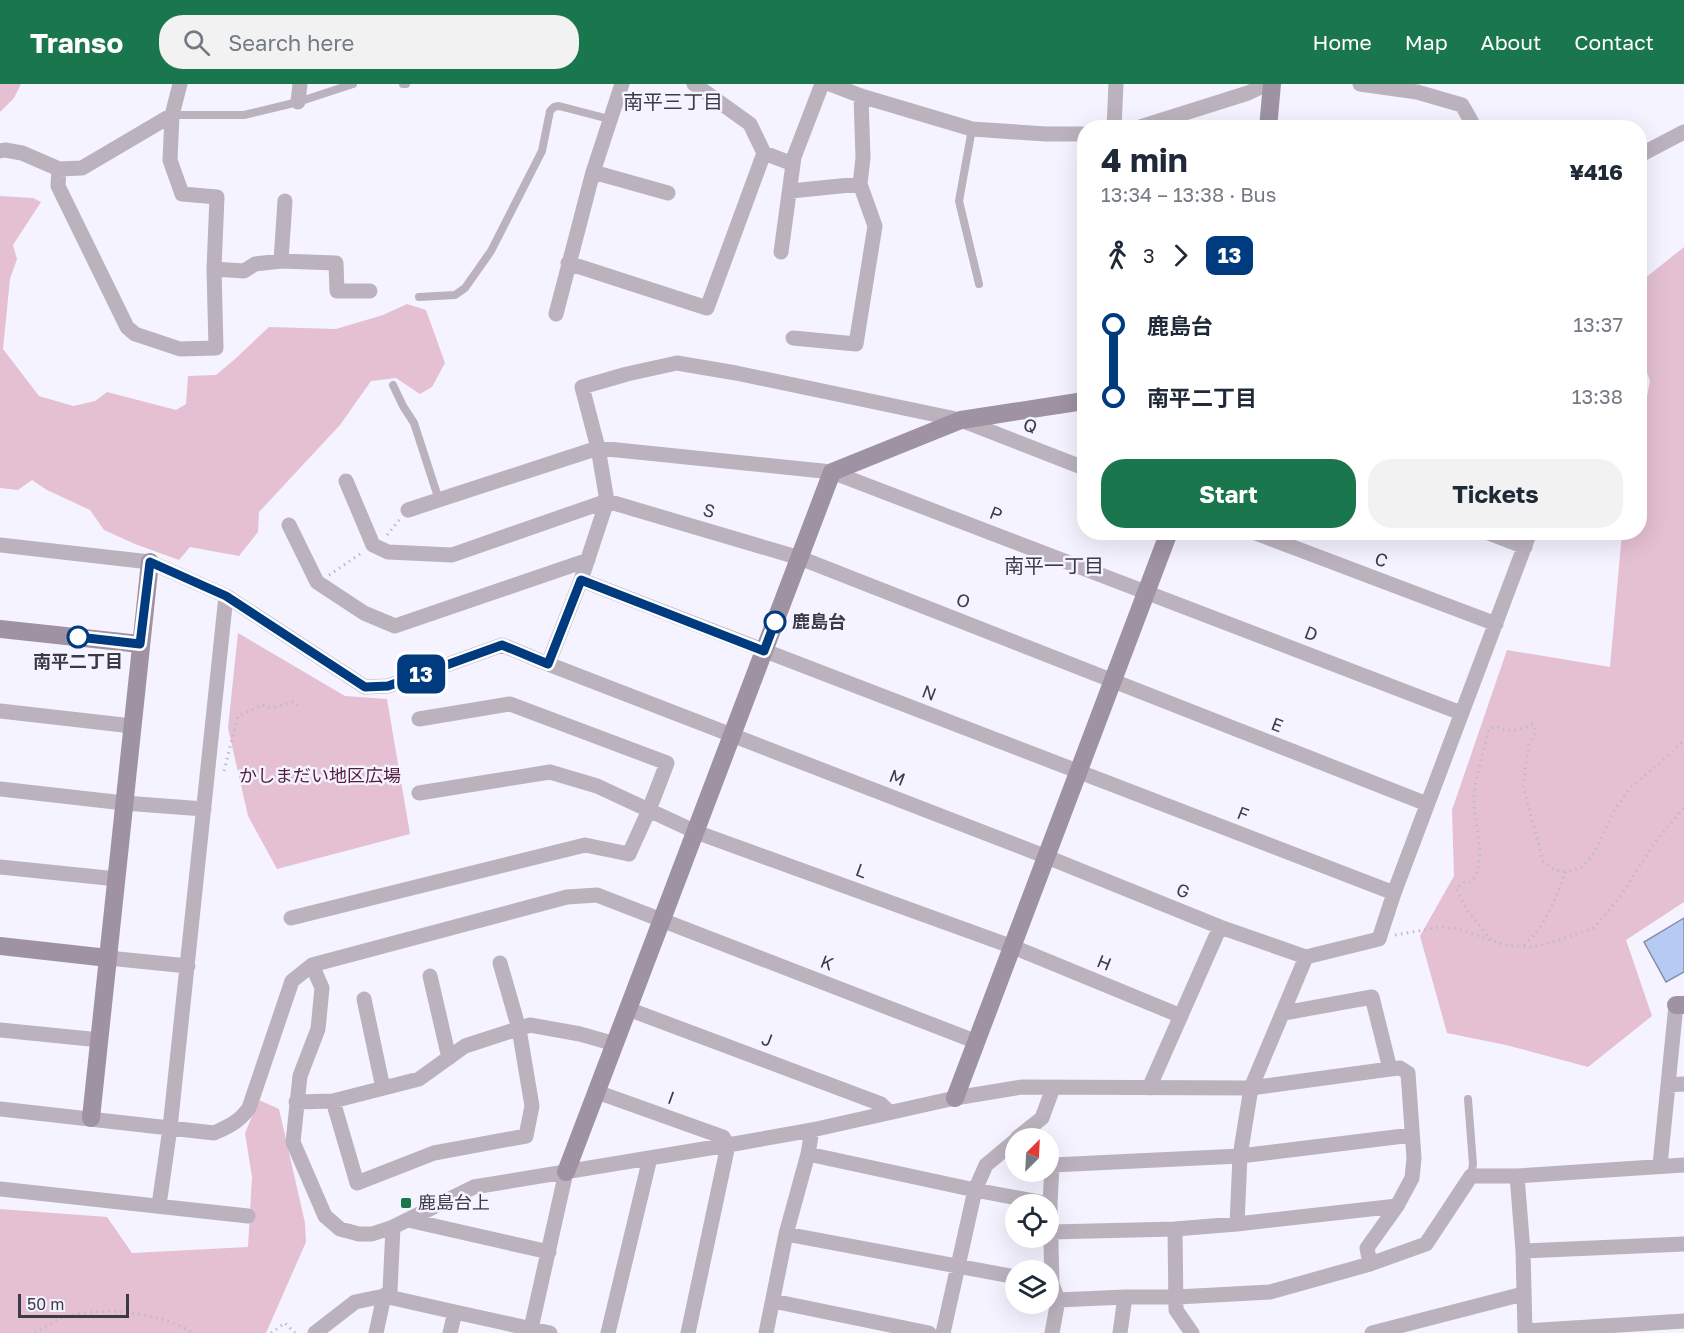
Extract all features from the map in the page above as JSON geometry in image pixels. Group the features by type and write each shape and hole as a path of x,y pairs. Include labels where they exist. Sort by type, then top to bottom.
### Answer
{"street":[{"path":"59,169 58,186 127,327 135,334 180,349 216,348 214,269 217,197 182,194 170,160 172,115 180,84"},
{"path":"298,102 300,84"},
{"path":"556,314 593,172 622,84"},
{"path":"694,84 750,124 764,153 793,164"},
{"path":"781,252 793,164 822,84"},
{"path":"830,84 861,96 972,129 1077,134"},
{"path":"1114,120 1116,84"},
{"path":"1159,120 1246,89 1267,84"},
{"path":"1269,120 1272,84"},
{"path":"1360,84 1416,92 1462,105 1470,120"},
{"path":"793,338 856,344 875,226 860,184 863,158 861,96"},
{"path":"0,151 22,153 59,169 82,168 172,115"},
{"path":"1647,150 1684,132"},
{"path":"568,263 707,308 764,153"},
{"path":"593,172 668,193"},
{"path":"791,191 860,184"},
{"path":"281,261 285,201"},
{"path":"214,269 244,271 255,264 281,261 336,263 337,291 370,291"},
{"name":"Q","path":"598,448 582,387 676,363 736,373 961,420 1077,465"},
{"path":"531,1331 566,1172 832,472 961,420 1077,402"},
{"path":"408,510 598,448 607,501 581,580 548,664"},
{"name":"P","path":"598,448 832,472 1146,592"},
{"path":"346,481 375,547 388,552 452,555 607,501"},
{"name":"S","path":"607,501 800,558"},
{"path":"289,525 317,582 364,613 395,626 588,560"},
{"path":"955,1098 1166,540"},
{"name":"C","path":"1274,540 1496,624"},
{"path":"1507,540 1525,547"},
{"path":"1237,1224 1239,1156 1251,1088 1306,957 1379,939 1427,804 1527,540"},
{"name":"M","path":"0,545 150,562 226,596 365,687 388,686 502,645 1047,857"},
{"name":"O","path":"800,558 1113,681"},
{"path":"91,1118 150,562"},
{"name":"N","path":"581,580 1079,772"},
{"name":"D","path":"1146,592 1461,713"},
{"path":"159,1205 171,1128 226,596"},
{"path":"0,629 140,644"},
{"name":"E","path":"1113,681 1427,804"},
{"path":"291,918 585,844 629,854 667,764 510,704 419,719"},
{"path":"0,711 132,726"},
{"name":"L","path":"419,793 550,772 597,786 696,832 1013,947"},
{"name":"F","path":"1079,772 1394,893"},
{"path":"0,789 124,803 204,809"},
{"name":"G","path":"1047,857 1220,927 1306,957"},
{"path":"0,867 117,879"},
{"name":"K","path":"312,965 567,897 597,895 977,1042"},
{"path":"1149,1088 1220,927"},
{"path":"0,946 188,966"},
{"name":"H","path":"1013,947 1181,1016"},
{"path":"333,1101 357,1183 434,1153 526,1136 532,1106 519,1029 500,963"},
{"path":"0,1109 214,1132 240,1120 249,1108 292,981 312,965 322,988 318,1029 300,1076 293,1142 325,1216 340,1229 359,1234 372,1234 393,1227 474,1187 812,1130 955,1098 1022,1087 1251,1088 1400,1068 1408,1073 1412,1178 1397,1206 1367,1248 1370,1264"},
{"path":"430,976 449,1058"},
{"path":"1284,1013 1372,997 1390,1070"},
{"path":"364,999 383,1088"},
{"path":"1659,1165 1680,1005"},
{"name":"J","path":"628,1009 881,1104 889,1112"},
{"path":"296,1102 333,1101 419,1079 465,1046 530,1025 580,1034 615,1044"},
{"path":"0,1030 100,1040"},
{"path":"1668,1085 1684,1084"},
{"path":"1030,1128 1042,1118 1053,1088"},
{"name":"I","path":"597,1092 723,1137 728,1145"},
{"path":"766,1333 786,1234 808,1154 812,1130"},
{"path":"1051,1194 1052,1165 1239,1156 1412,1136"},
{"path":"688,1333 728,1145"},
{"path":"943,1333 975,1190 986,1165 1005,1149"},
{"path":"808,1154 1005,1196"},
{"path":"608,1333 650,1158"},
{"path":"1059,1300 1270,1292 1370,1264 1426,1244 1472,1176 1517,1176 1684,1165"},
{"path":"1517,1176 1523,1251 1525,1330 1547,1331 1684,1321"},
{"path":"0,1189 248,1216"},
{"path":"1059,1232 1175,1229 1397,1206"},
{"path":"408,1220 549,1252"},
{"path":"376,1333 384,1296 390,1291 393,1227"},
{"path":"1175,1229 1176,1310 1192,1333"},
{"path":"786,1234 1005,1275"},
{"path":"1523,1251 1684,1244"},
{"path":"1372,1333 1523,1294"},
{"path":"315,1333 355,1302 384,1296 531,1331 550,1333"},
{"path":"1120,1333 1125,1297"},
{"path":"772,1301 929,1333"},
{"path":"450,1333 455,1312"},
{"path":"1052,1333 1055,1314"}],"lane":[{"path":"172,115 244,115 298,102 353,84"},
{"path":"419,297 455,295 465,288 491,250 542,150 550,111 554,107 559,106 609,119"},
{"path":"972,129 959,201 979,284"},
{"path":"393,385 414,423 439,500"},
{"path":"1468,1099 1472,1176"}],"path":[{"path":"317,582 375,547 408,510"},
{"path":"221,777 238,716 263,705 271,708 293,702 299,706"},
{"path":"1491,940 1467,910 1456,888 1462,883 1472,882 1479,871 1480,851 1474,797 1489,729 1496,726 1514,732 1533,724 1536,732 1529,744 1523,786 1543,861 1554,870 1566,872 1582,867 1594,853 1615,809 1630,788 1684,740"},
{"path":"1379,939 1442,927 1458,929 1504,945 1532,947 1556,942 1594,928 1622,894 1655,842 1684,808"},
{"path":"1523,946 1533,937 1547,915 1566,872"},
{"path":"35,1333 64,1317 85,1311 153,1317 194,1333"},
{"path":"271,1333 285,1323 295,1333"}],"green space":[{"path":"0,84 21,84 14,98 0,112"},
{"path":"0,196 33,198 41,202 13,245 17,259 10,279 3,349 39,396 73,406 95,401 107,392 176,410 186,404 188,376 216,375 269,327 336,329 383,315 407,304 426,310 445,363 432,387 420,394 396,378 371,381 340,425 259,512 258,532 239,556 190,547 179,560 135,544 104,530 90,510 47,490 32,480 18,490 0,488"},
{"path":"1684,247 1684,902 1626,940 1652,1016 1588,1067 1506,1045 1447,1033 1420,936 1454,876 1452,810 1507,650 1610,667 1621,540 1647,540 1647,397 1650,381 1647,373 1647,277"},
{"name":"かしまだい地区広場","path":"238,633 345,696 387,699 410,834 277,869 248,816 228,728"},
{"path":"259,1100 279,1109 305,1223 306,1242 266,1333 0,1333 0,1209 107,1217 132,1253 248,1247 252,1177 245,1133"}],"building":[{"path":"1684,918 1684,972 1666,982 1644,942"}],"bus line":[{"name":"13","path":"78,637 140,644 150,562 226,596 365,687 388,686 502,645 548,664 581,580 764,651 775,622"}],"place":[{"name":"鹿島台","path":"775,622"},
{"name":"南平二丁目","path":"78,637"},
{"name":"鹿島台上","path":"406,1203"}],"district":[{"name":"南平三丁目","path":"673,102"},
{"name":"南平一丁目","path":"1054,566"}]}
